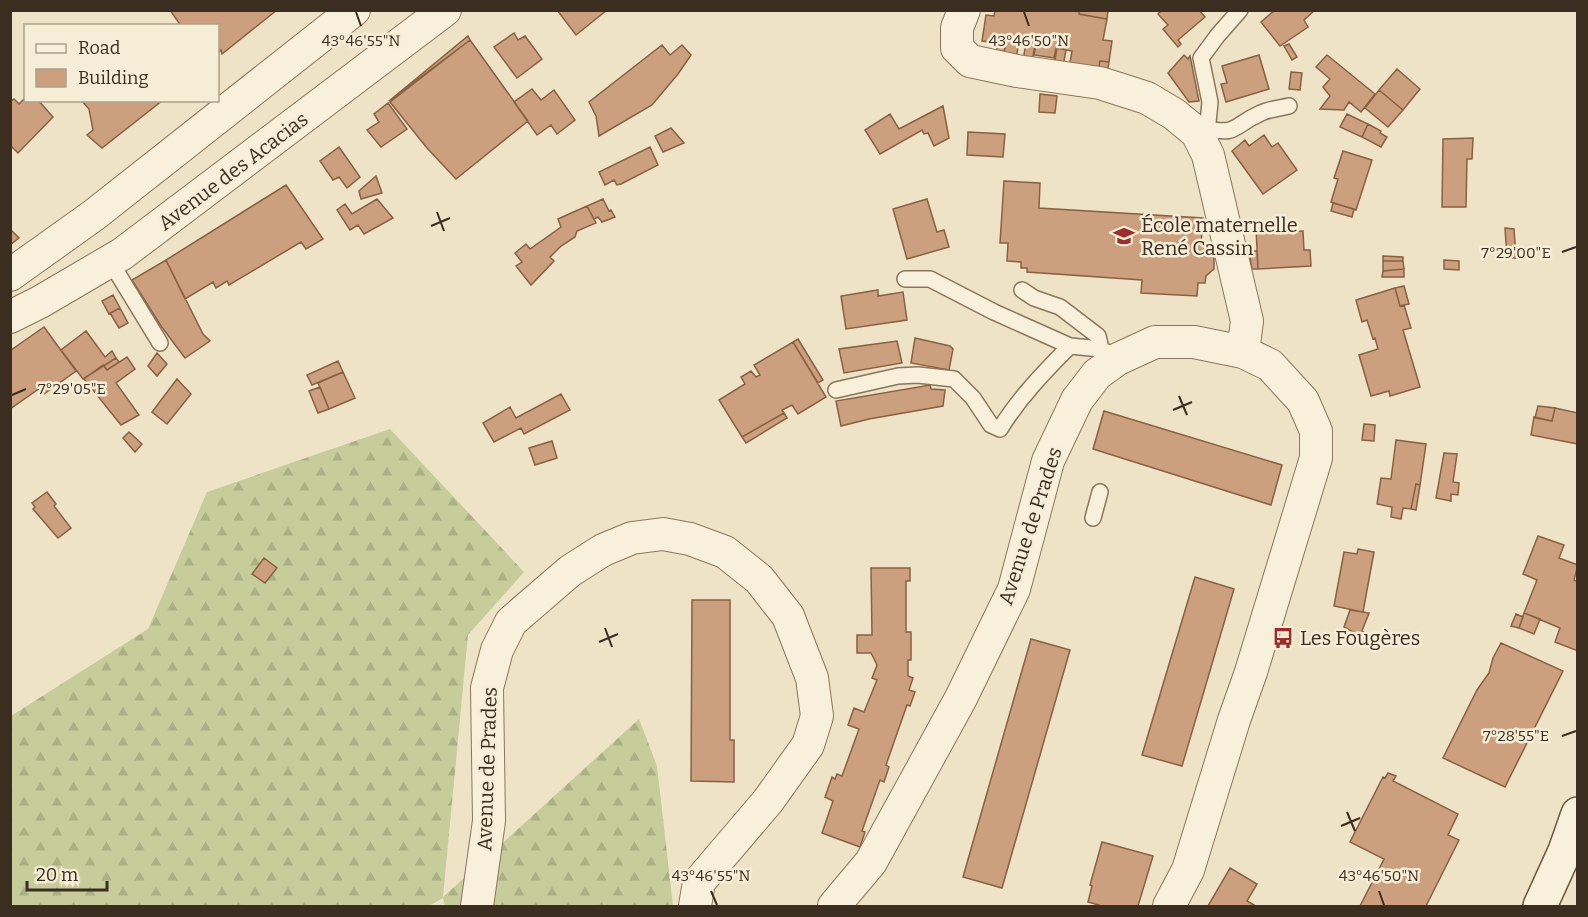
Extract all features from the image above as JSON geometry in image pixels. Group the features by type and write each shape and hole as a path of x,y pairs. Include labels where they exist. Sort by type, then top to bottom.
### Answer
{"street":[{"path":"10,275 94,215 354,10"},
{"name":"Avenue des Acacias","path":"10,316 40,302 110,261 445,10"},
{"path":"964,10 957,28 957,48 970,61 1017,71 1100,83 1147,98 1200,131 1208,155 1247,321 1243,352"},
{"name":"Avenue de Prades","path":"834,906 871,862 962,698 1014,589 1048,461 1077,400 1109,354 1155,342 1194,342 1243,352 1270,365 1303,400 1316,431 1316,458 1188,870 1169,906"},
{"name":"Avenue de Prades","path":"477,906 489,821 487,688 497,650 511,622 570,571 603,550 632,538 663,534 690,539 725,552 759,579 788,616 812,678 817,716 808,745 768,801 699,882 695,906"},
{"path":"1540,906 1565,851 1578,814"}],"lane":[{"path":"1200,131 1208,123 1210,102 1201,58 1240,10"},
{"path":"1200,131 1232,131 1261,113 1289,106"},
{"path":"110,261 160,343"},
{"path":"905,279 930,279 994,312 1070,346 1109,354"},
{"path":"1022,290 1034,298 1060,307 1098,336 1109,354"},
{"path":"836,390 898,376 918,375 954,379 973,398 991,425 1000,429 1013,407 1070,346"},
{"path":"1093,518 1100,492"}],"green space":[{"path":"390,429 524,572 468,635 443,897 639,719 657,766 673,906 445,906 443,898 429,906 11,906 11,716 148,629 207,492"}],"building":[{"path":"170,10 277,10 222,54 221,50 219,52 219,24 180,24"},
{"path":"557,10 607,10 576,35"},
{"path":"995,10 1079,10 1079,14 1107,19 1103,40 1112,41 1109,62 1100,61 1098,72 1069,68 1072,51 1056,48 1054,58 1034,55 1036,45 1019,42 1016,59 1003,57 1006,44 982,41 986,15 994,16"},
{"path":"1079,10 1108,10 1107,19 1079,14"},
{"path":"1162,10 1199,10 1205,17 1178,40 1181,44 1178,47 1163,29 1168,25 1158,14"},
{"path":"1275,10 1315,10 1304,20 1308,27 1280,46 1261,22"},
{"path":"514,33 518,40 525,36 542,59 517,78 494,47"},
{"path":"468,36 470,40 389,101"},
{"path":"470,40 528,121 456,179 427,148 390,102"},
{"path":"998,43 1006,44 1003,57 995,55"},
{"path":"1026,43 1035,44 1032,62 1023,60"},
{"path":"1289,44 1297,57 1292,60 1284,46"},
{"path":"662,45 670,55 682,45 691,55 652,105 599,136 596,116 589,102"},
{"path":"1057,48 1066,50 1063,67 1054,65"},
{"path":"1184,55 1188,59 1190,56 1199,101 1189,102 1168,73"},
{"path":"1259,55 1269,89 1226,102 1221,84 1227,83 1222,66"},
{"path":"1327,55 1375,94 1361,112 1349,102 1344,110 1320,109 1330,96 1323,87 1330,79 1316,67"},
{"path":"1100,61 1109,62 1107,74 1098,72"},
{"path":"1397,69 1420,89 1403,110 1379,90"},
{"path":"1291,72 1302,73 1300,90 1289,89"},
{"path":"532,89 541,100 554,90 575,120 557,134 551,125 537,135 514,102"},
{"path":"1379,90 1403,110 1388,127 1365,108"},
{"path":"1040,94 1057,96 1055,113 1039,112"},
{"path":"14,99 19,104 24,99 24,102 40,102 53,117 18,153 10,145 10,102"},
{"path":"83,102 160,102 102,148 87,135 93,130 89,109"},
{"path":"388,103 407,129 381,147 367,130 379,122 374,114"},
{"path":"943,106 949,138 934,146 928,133 924,134 922,130 880,154 865,130 890,114 899,129"},
{"path":"1347,114 1368,124 1362,137 1340,127"},
{"path":"1368,124 1387,137 1381,147 1362,137"},
{"path":"671,128 684,143 663,152 655,136"},
{"path":"968,132 1005,134 1003,157 967,155"},
{"path":"1264,135 1272,147 1278,143 1297,170 1263,194 1232,151 1245,140 1249,146"},
{"path":"1473,138 1472,159 1467,159 1466,207 1442,207 1443,139"},
{"path":"339,147 360,177 347,188 339,177 333,180 320,161"},
{"path":"650,147 658,165 621,184 617,185 614,180 605,185 599,172"},
{"path":"1343,151 1372,160 1356,210 1331,202 1338,179 1334,178"},
{"path":"376,176 382,193 361,199 359,191"},
{"path":"1004,181 1040,183 1039,208 1203,218 1201,244 1208,245 1208,252 1214,258 1214,269 1206,276 1205,283 1198,283 1197,296 1141,293 1142,280 1027,272 1027,268 1021,268 1021,262 1007,261 1008,243 1000,243"},
{"path":"286,185 323,239 306,249 301,242 229,285 227,281 216,288 213,282 185,299 166,260"},
{"path":"377,199 393,218 364,234 358,225 350,230 337,210 345,204 352,214"},
{"path":"603,199 615,217 602,222 598,217 594,219 587,206"},
{"path":"927,199 937,232 944,230 949,247 907,259 893,209"},
{"path":"1333,203 1354,209 1352,217 1331,211"},
{"path":"587,206 596,223 577,231 575,237 561,246 550,257 554,261 531,285 516,266 522,262 515,253 526,244 530,249 561,227 558,219"},
{"path":"1288,226 1288,232 1303,231 1304,250 1310,250 1311,266 1258,269 1256,228"},
{"path":"1505,228 1514,229 1516,258 1507,258"},
{"path":"10,229 19,238 10,245"},
{"path":"1249,251 1257,251 1258,269 1252,269"},
{"path":"1383,256 1403,257 1403,261 1383,261"},
{"path":"166,260 203,334 210,341 185,358 161,326 132,280"},
{"path":"1444,260 1459,261 1459,270 1444,269"},
{"path":"1383,261 1403,261 1404,269 1383,271"},
{"path":"1404,269 1404,277 1382,277 1383,271"},
{"path":"1404,286 1409,304 1400,306 1395,288"},
{"path":"1395,288 1400,306 1404,305 1411,328 1403,330 1420,387 1390,396 1389,391 1371,396 1359,355 1378,349 1367,320 1362,322 1356,300"},
{"path":"878,290 878,296 903,292 907,320 846,329 841,296"},
{"path":"113,295 120,308 109,314 102,301"},
{"path":"120,308 128,323 119,328 110,313"},
{"path":"44,327 76,371 44,394 40,388 10,409 10,349"},
{"path":"86,331 105,357 112,351 116,358 83,379 61,350"},
{"path":"915,338 950,346 953,349 949,370 911,363"},
{"path":"798,339 823,380 818,383 793,342"},
{"path":"897,341 902,363 844,373 839,349"},
{"path":"793,342 826,397 798,414 792,405 782,410 784,413 742,437 719,400 745,384 741,377 751,371 756,377 760,375 754,365"},
{"path":"157,353 167,364 157,376 148,366"},
{"path":"127,357 135,369 116,383 139,415 121,425 84,379 103,365 107,370"},
{"path":"116,358 119,362 107,370 104,366"},
{"path":"338,361 343,372 312,385 307,375"},
{"path":"343,372 355,398 329,409 318,383"},
{"path":"177,379 191,394 167,424 152,412"},
{"path":"930,385 931,389 945,390 943,406 841,426 836,401"},
{"path":"320,387 329,409 318,413 309,391"},
{"path":"561,394 570,410 524,434 521,428 494,442 483,423 510,407 516,418"},
{"path":"1538,406 1555,408 1552,421 1535,418"},
{"path":"1555,408 1578,413 1578,444 1531,435 1534,417 1552,421"},
{"path":"1104,411 1282,465 1271,505 1093,449"},
{"path":"784,413 787,418 746,443 742,437"},
{"path":"1364,424 1375,425 1374,441 1362,440"},
{"path":"129,432 142,444 135,452 123,438"},
{"path":"1396,440 1426,444 1420,485 1416,484 1411,509 1403,508 1401,519 1391,517 1392,507 1377,504 1381,478 1391,479"},
{"path":"552,441 557,458 535,465 529,448"},
{"path":"1444,453 1457,454 1453,482 1459,483 1458,495 1451,494 1451,501 1436,498"},
{"path":"1416,484 1420,485 1416,510 1411,509"},
{"path":"47,492 56,504 54,506 71,528 58,538 33,509 35,507 32,503"},
{"path":"1538,536 1564,545 1559,558 1578,565 1574,580 1578,582 1578,651 1555,642 1560,628 1524,613 1537,580 1523,574"},
{"path":"1358,549 1374,552 1363,612 1334,606 1344,552 1357,554"},
{"path":"264,558 277,568 265,583 252,574"},
{"path":"871,568 910,568 910,581 906,581 906,632 911,632 911,660 908,660 908,676 913,678 909,690 915,692 910,706 907,705 886,765 889,767 884,782 880,780 862,831 865,832 860,847 822,833 833,801 825,797 832,777 835,779 837,774 842,776 859,729 848,725 854,708 864,712 877,680 872,678 877,665 871,653 857,653 857,635 872,635"},
{"path":"1195,577 1234,589 1182,766 1142,755"},
{"path":"692,600 730,600 730,740 734,740 734,782 691,781"},
{"path":"1350,610 1369,613 1360,636 1344,627"},
{"path":"1524,613 1540,619 1534,634 1519,628"},
{"path":"1516,614 1523,617 1519,628 1511,626"},
{"path":"1362,631 1371,636 1371,642 1360,636"},
{"path":"1031,639 1070,650 1002,888 963,877"},
{"path":"1501,643 1563,671 1505,787 1443,758 1477,690 1489,673 1493,658"},
{"path":"1388,773 1396,776 1393,781 1458,814 1448,835 1459,840 1426,906 1360,906 1384,859 1350,842 1383,777 1385,778"},
{"path":"1102,842 1153,856 1138,906 1102,906 1088,902 1092,886 1090,885"},
{"path":"1230,868 1257,884 1247,901 1253,906 1208,906"}],"place":[{"name":"École maternelle René Cassin","path":"1124,236"},
{"name":"Les Fougères","path":"1283,638"}]}
